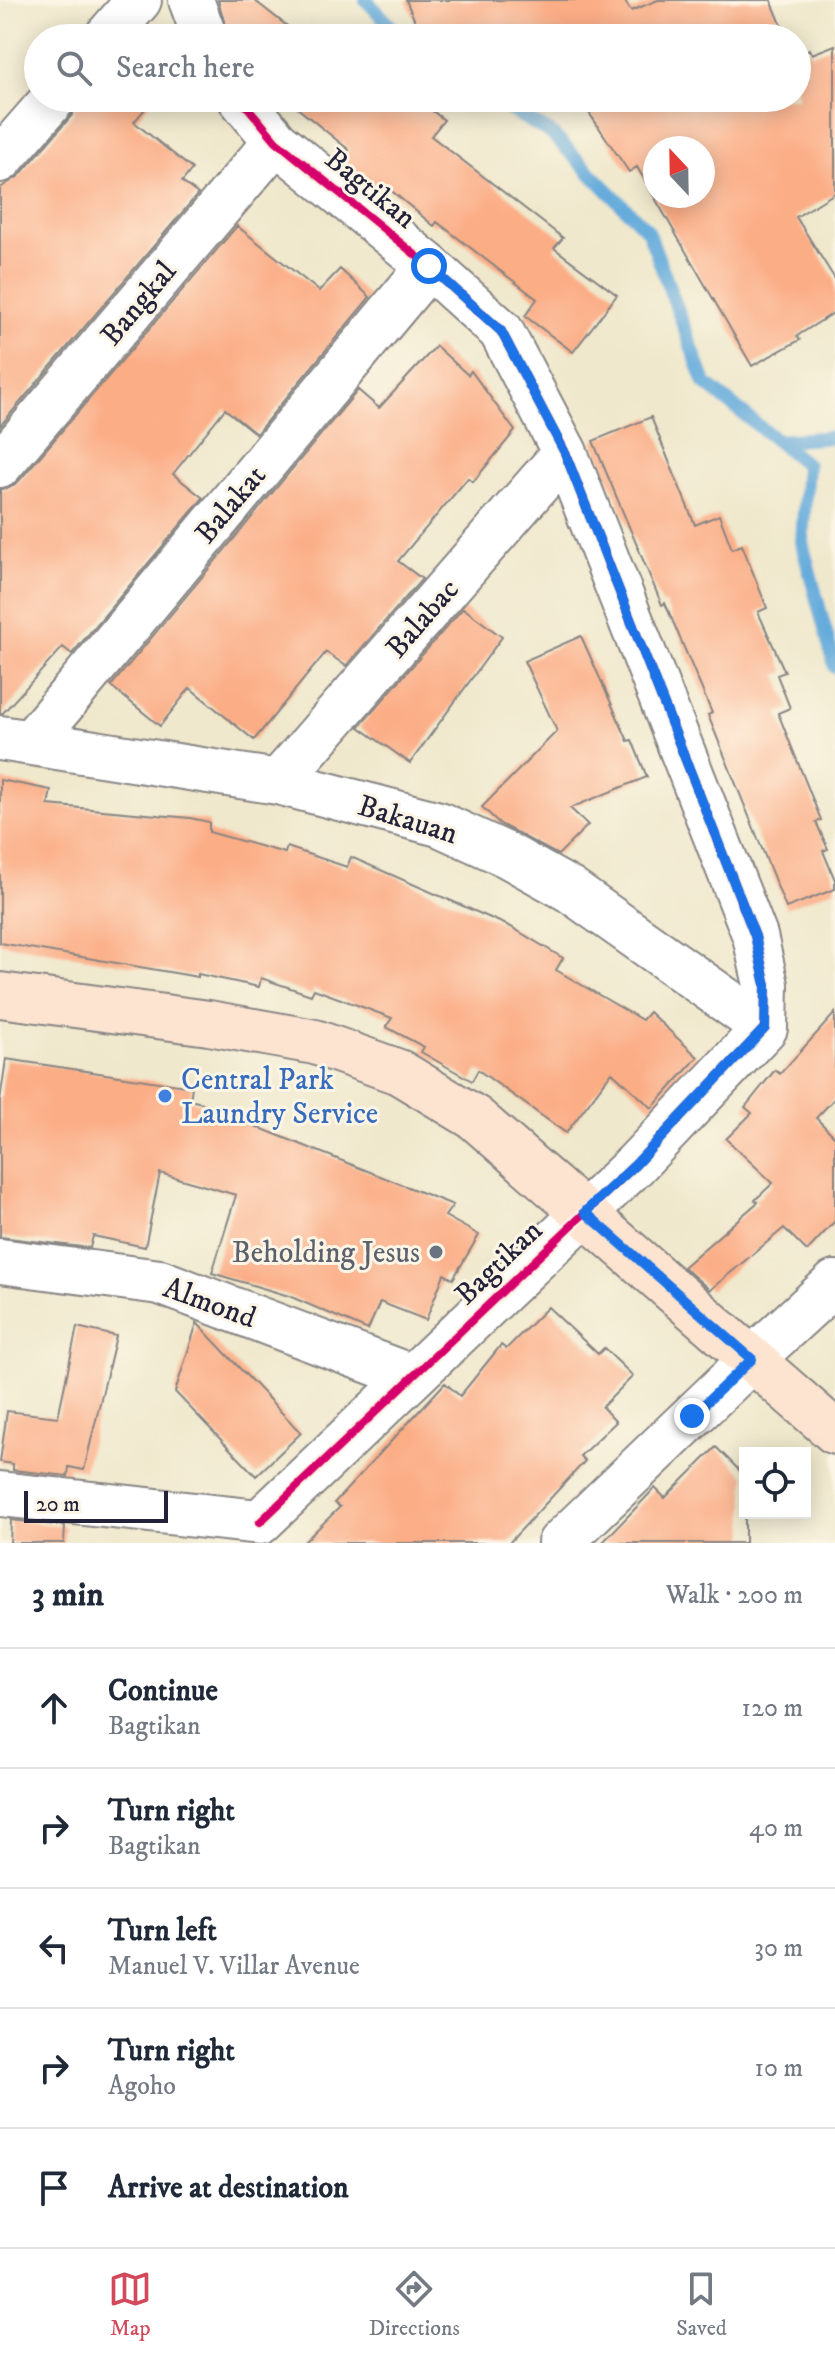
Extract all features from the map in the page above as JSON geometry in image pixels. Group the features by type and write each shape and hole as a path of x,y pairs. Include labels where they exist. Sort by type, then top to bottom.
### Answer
{"street":[{"path":"118,24 139,0"},
{"path":"191,0 200,24"},
{"path":"0,160 42,112"},
{"name":"Bagtikan","path":"252,112 276,141 429,266 501,331 565,453 755,936 766,985 765,1028 635,1165 412,1377 264,1533"},
{"name":"Bangkal","path":"0,465 276,141"},
{"name":"Balakat","path":"16,740 429,266"},
{"name":"Balabac","path":"278,782 565,453"},
{"name":"Bakauan","path":"16,740 278,782 439,824 507,855 570,890 765,1028"},
{"path":"0,995 209,1023 315,1042 399,1072 475,1118 835,1432"},
{"name":"Almond","path":"0,1261 160,1282 412,1377"},
{"path":"573,1539 752,1359 835,1283"},
{"path":"0,1494 264,1533"}],"building":[{"path":"218,0 254,0 285,24 225,24"},
{"path":"406,0 624,0 631,11 658,0 771,0 781,24 416,24"},
{"path":"835,45 835,193 796,217 835,279 835,312 797,336 800,340 752,366 661,208 715,208 715,136 643,136 643,177 637,167 629,172 588,112 811,112 811,52"},
{"path":"142,112 134,122 192,169 182,182 198,194 0,426 0,188 19,176 73,114"},
{"path":"302,112 434,112 444,120 431,136 563,238 554,248 617,295 573,352 525,316 537,299 437,222 434,226 382,183 376,190 340,161 349,150"},
{"path":"237,226 319,291 340,269 370,297 256,434 225,409 173,474 203,498 72,654 63,647 0,714 0,489 9,488 19,481"},
{"path":"436,346 468,375 471,371 515,431 473,482 468,478 398,561 422,579 346,666 326,652 254,740 190,688 160,726 111,686 358,390 379,408"},
{"path":"651,417 695,525 719,515 732,549 742,545 767,608 758,612 785,672 777,675 790,708 778,713 821,820 816,822 828,849 823,851 835,880 835,889 786,908 708,715 712,713 665,603 662,605 593,441"},
{"path":"463,608 502,637 410,763 359,727"},
{"path":"581,636 647,777 570,808 588,825 558,855 500,824 482,807 557,731 524,661"},
{"path":"0,780 51,790 48,805 190,818 209,822 209,832 285,853 287,847 347,867 351,857 511,927 563,958 556,970 642,1020 649,1012 698,1057 652,1108 612,1072 566,1133 478,1070 472,1081 421,1052 424,1047 386,1027 392,1018 314,989 311,995 261,978 259,987 198,974 198,977 0,943"},
{"path":"835,1013 835,1098 816,1118 835,1137 835,1221 807,1251 784,1228 710,1290 683,1267 758,1202 755,1200 773,1183 726,1139 752,1113 745,1107 775,1070 780,1074"},
{"path":"6,1059 192,1087 190,1100 244,1114 242,1121 453,1205 445,1216 479,1235 453,1279 444,1274 426,1320 380,1302 368,1330 289,1296 212,1273 236,1195 160,1173 145,1247 93,1236 90,1248 0,1237 0,1101"},
{"path":"548,1307 598,1354 604,1348 633,1376 602,1407 616,1422 580,1456 585,1461 509,1543 303,1543 340,1507 334,1503 445,1383 460,1396 501,1345 506,1349"},
{"path":"197,1323 301,1433 256,1476 175,1392"},
{"path":"77,1327 116,1336 84,1470 69,1467 68,1476 13,1470 13,1464 0,1462 7,1411 58,1417"},
{"path":"716,1447 739,1470 739,1519 745,1519 745,1543 602,1543 655,1488 665,1498"},
{"path":"11,1520 65,1526 64,1543 10,1543"}],"waterway":[{"path":"366,0 389,24"},
{"path":"514,112 551,133 648,231 705,383 807,465 802,543 835,667"},
{"path":"777,441 835,437"}],"cycle path":[{"path":"252,112 276,141 429,266 501,331 565,453 755,936 766,985 765,1028 635,1165 260,1522"}],"place":[{"name":"Central Park Laundry Service","path":"165,1096"},
{"name":"Beholding Jesus","path":"436,1252"}],"route":[{"path":"429,266 501,331 565,453 755,936 766,985 765,1028 635,1165 585,1212 752,1359 692,1416"}]}
